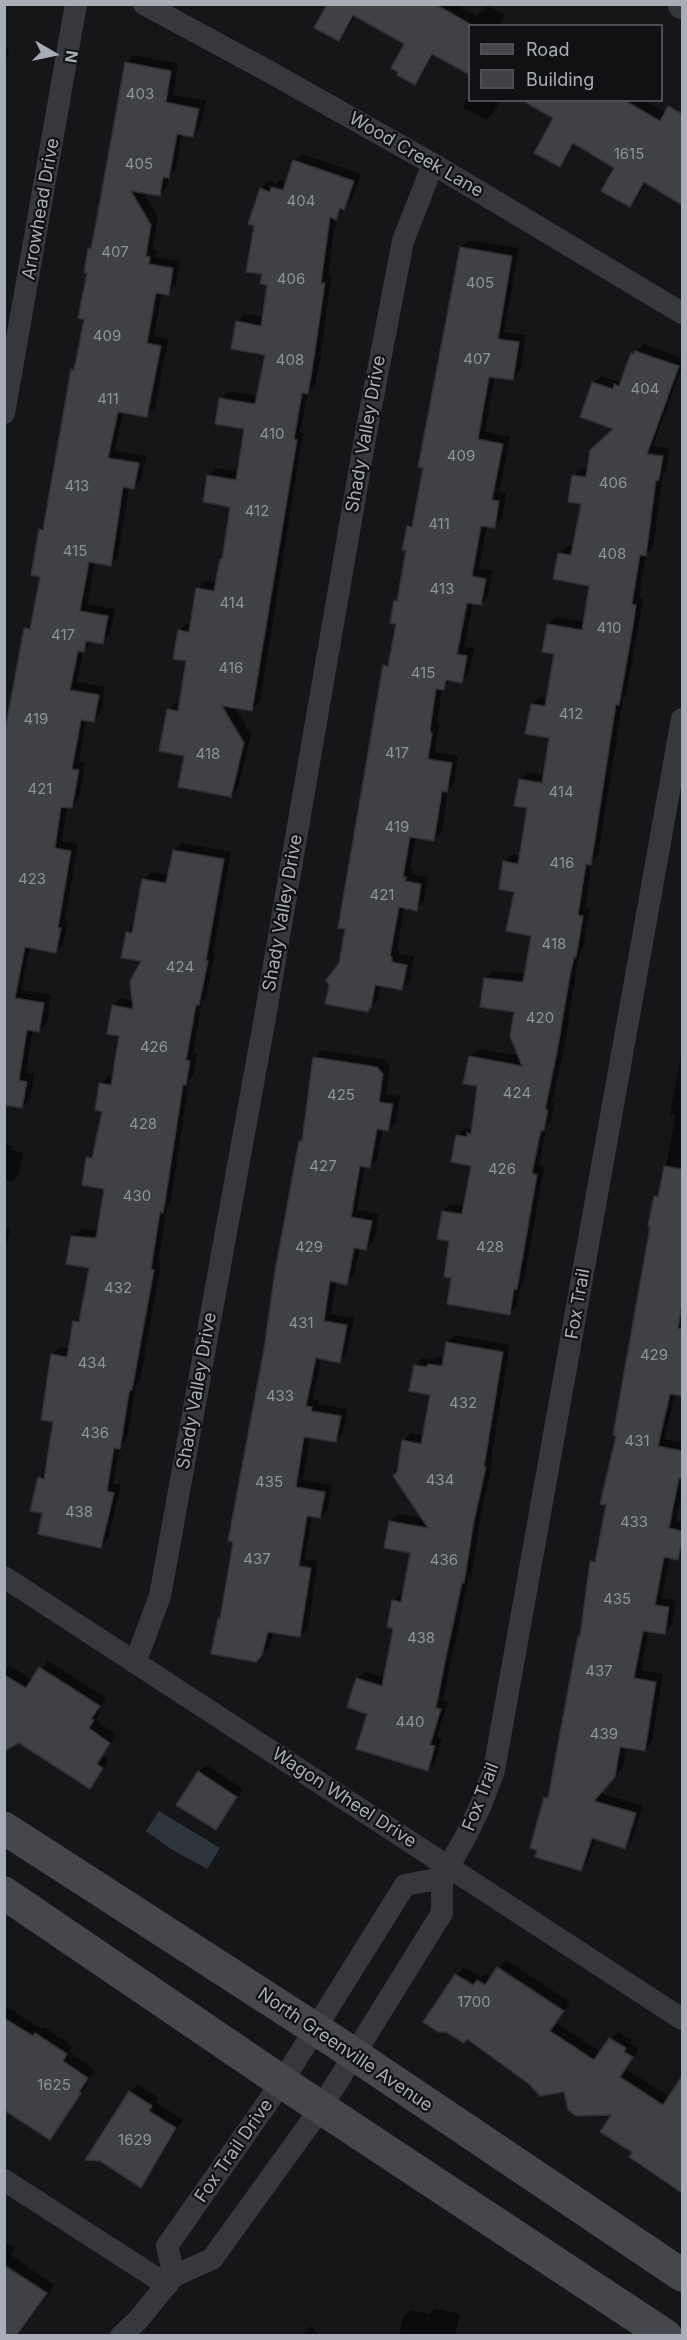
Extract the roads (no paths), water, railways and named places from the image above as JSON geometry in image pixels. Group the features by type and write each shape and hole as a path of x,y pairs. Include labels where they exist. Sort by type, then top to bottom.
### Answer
{"main road":[{"name":"North Greenville Avenue","path":"4,1828 315,2029 682,2275"},
{"path":"4,1893 282,2082 666,2336"}],"street":[{"name":"Arrowhead Drive","path":"4,413 76,4"},
{"name":"Wood Creek Lane","path":"144,4 268,70 433,164 682,313"},
{"name":"Shady Valley Drive","path":"135,1663 162,1585 266,1011 366,433 400,253 433,164"},
{"name":"Fox Trail","path":"355,2056 442,1913 446,1872 480,1807 494,1770 682,719"},
{"name":"Wagon Wheel Drive","path":"4,1578 446,1872 682,2019"},
{"path":"315,2029 405,1885 446,1872"},
{"name":"Fox Trail Drive","path":"170,2280 167,2246 282,2082 315,2029"},
{"path":"121,2336 137,2321 170,2280 212,2259 321,2108 355,2056"},
{"path":"4,2180 170,2280"}]}
